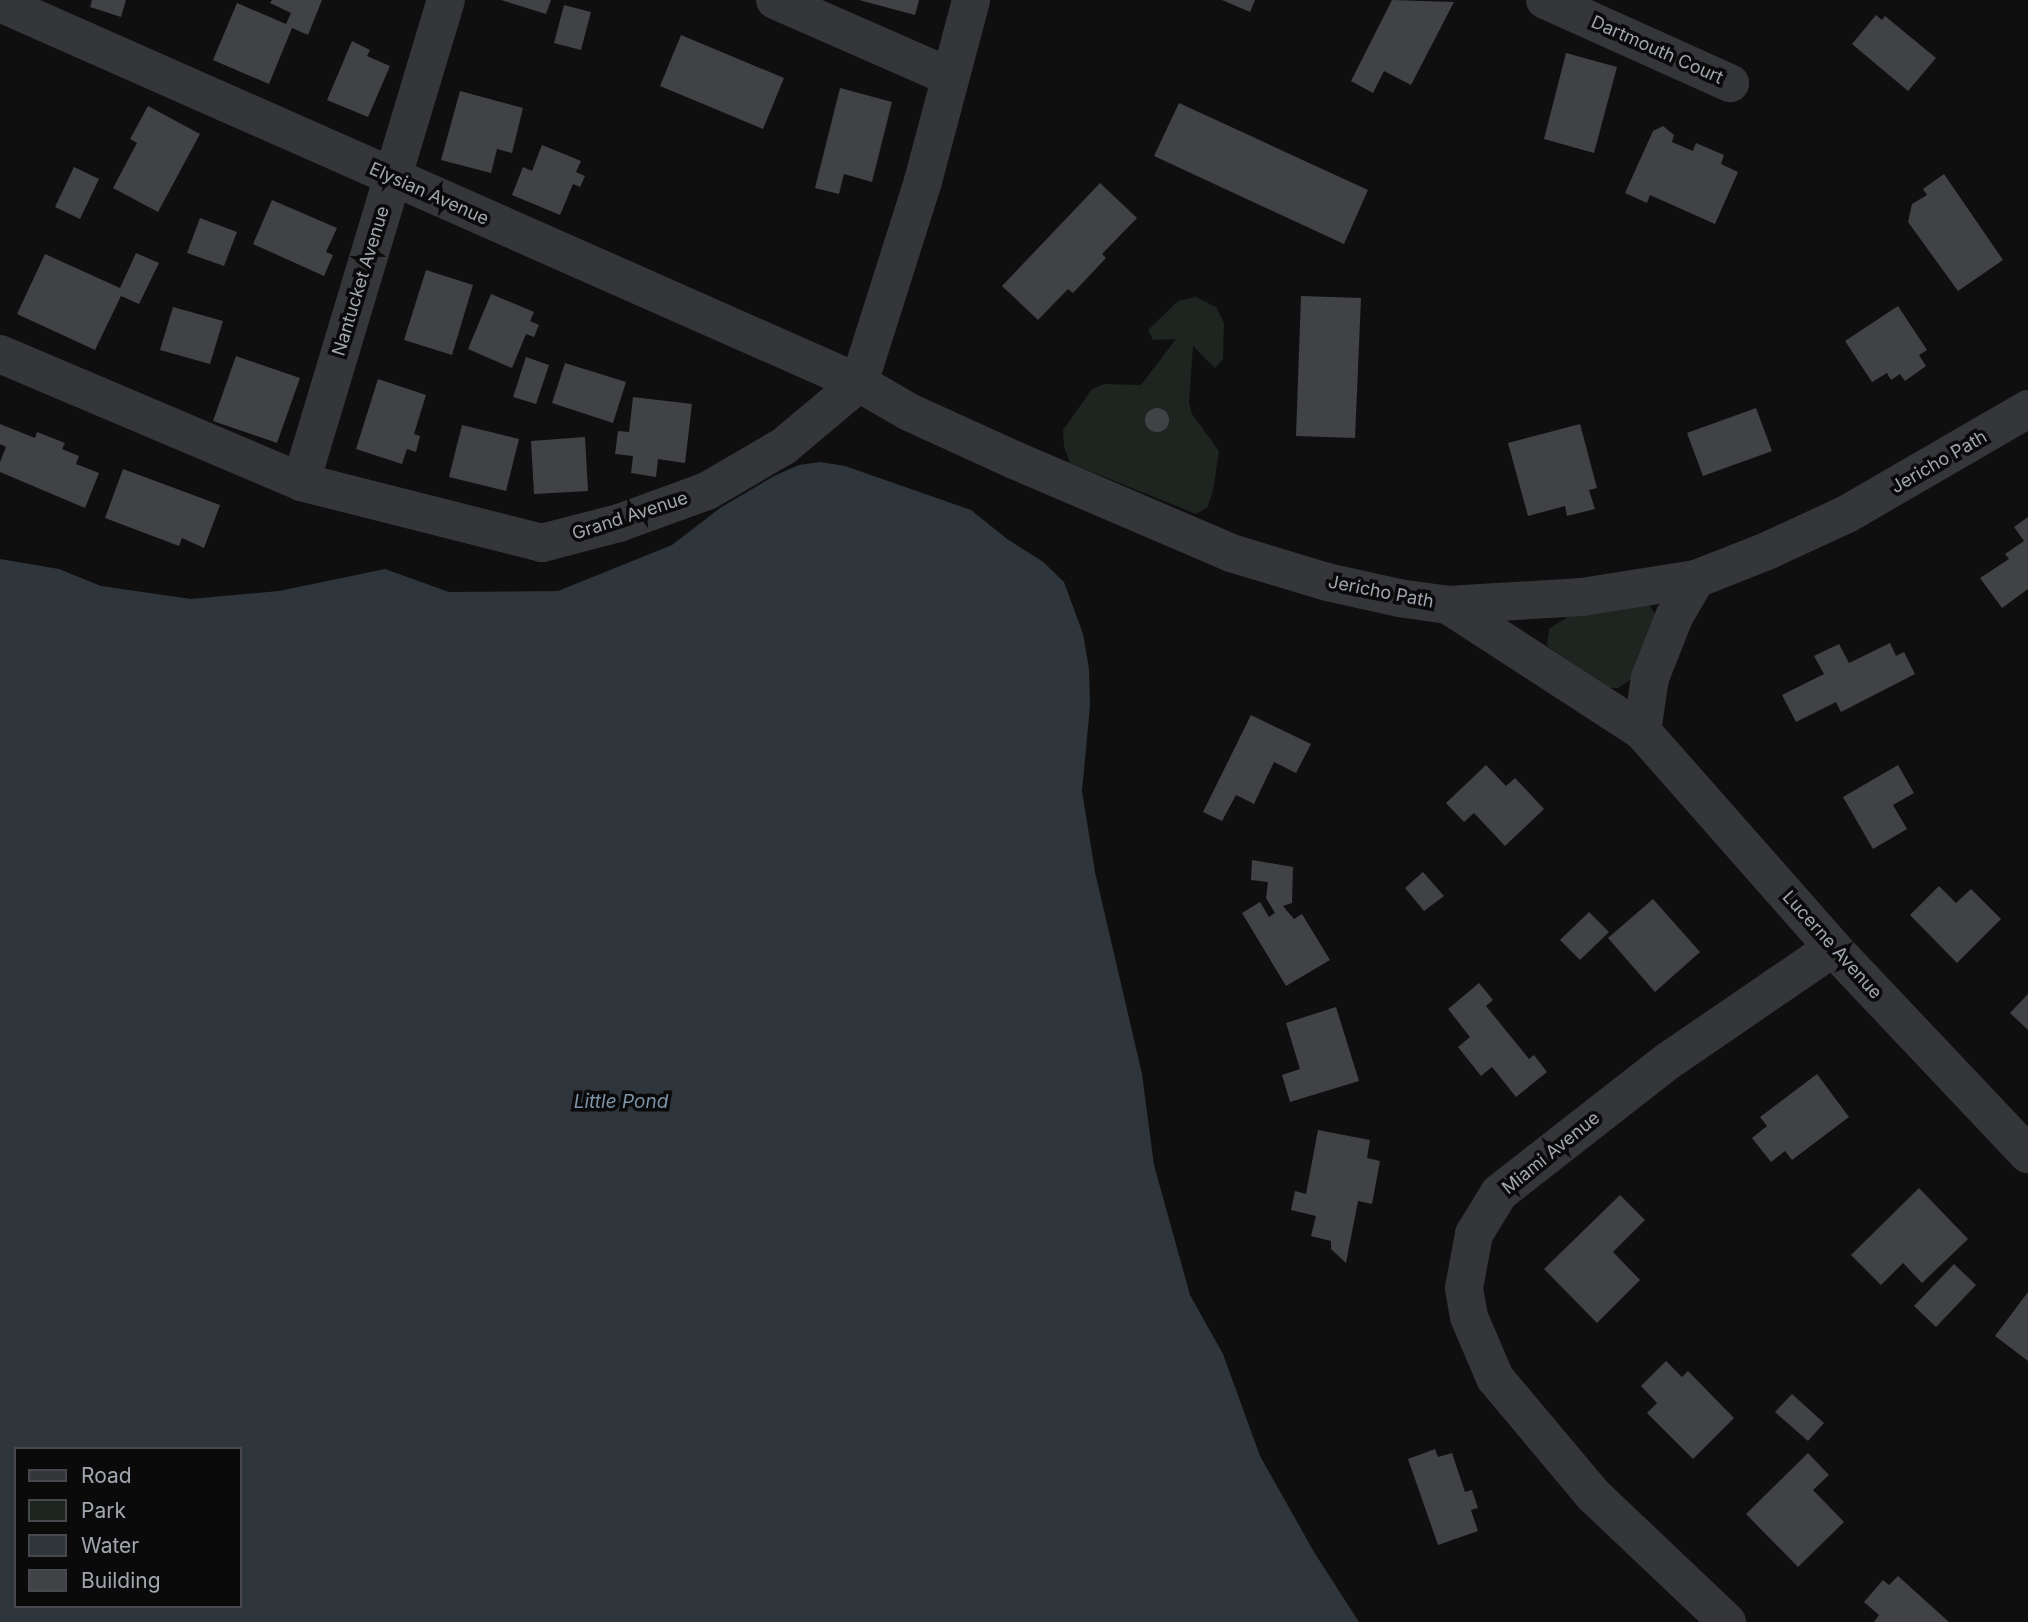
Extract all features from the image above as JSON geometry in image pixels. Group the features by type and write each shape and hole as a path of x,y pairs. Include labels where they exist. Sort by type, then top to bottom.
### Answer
{"street":[{"name":"Nantucket Avenue","path":"301,482 446,0"},
{"path":"775,0 950,76"},
{"path":"859,383 923,181 971,0"},
{"name":"Dartmouth Court","path":"1545,0 1730,83"},
{"name":"Elysian Avenue","path":"0,3 859,383"},
{"name":"Grand Avenue","path":"0,354 301,482 542,542 619,523 707,491 784,446 859,383"},
{"name":"Jericho Path","path":"859,383 909,412 1231,553 1327,582 1448,605 1582,597 1696,579 1767,551 1847,514 2028,409"},
{"path":"1642,731 1650,678 1674,617 1696,579"},
{"name":"Lucerne Avenue","path":"1448,605 1642,731 1833,948 2028,1154"},
{"name":"Miami Avenue","path":"1727,1622 1594,1496 1495,1378 1469,1317 1464,1288 1474,1234 1499,1193 1668,1061 1833,948"}],"green space":[{"path":"1196,297 1216,307 1224,323 1223,359 1215,368 1193,346 1189,403 1192,414 1219,451 1213,491 1207,508 1196,514 1070,463 1064,447 1063,430 1092,389 1104,384 1141,385 1176,339 1153,340 1148,330 1178,301"},
{"path":"1649,605 1656,615 1634,677 1618,688 1609,688 1547,646 1549,629 1569,616"}],"water":[{"name":"Little Pond","path":"820,462 845,466 971,510 1007,539 1042,561 1064,582 1083,634 1089,669 1090,706 1082,791 1095,872 1142,1074 1154,1165 1190,1295 1223,1354 1260,1456 1314,1552 1359,1622 0,1622 0,559 59,569 101,586 191,599 279,591 385,569 449,592 558,591 672,545 720,508 774,476 799,465"}],"building":[{"path":"92,0 126,0 121,17 90,7"},
{"path":"272,0 322,0 308,35 292,28 269,84 213,60 237,3 286,24 291,13 270,3"},
{"path":"501,0 551,0 546,14"},
{"path":"859,0 919,0 915,15"},
{"path":"1222,0 1255,0 1250,12"},
{"path":"1392,0 1454,2 1411,85 1384,71 1373,93 1351,81"},
{"path":"564,5 591,12 581,50 554,43"},
{"path":"1876,15 1882,20 1885,16 1936,58 1908,91 1852,44"},
{"path":"681,35 784,78 763,129 660,86"},
{"path":"352,41 370,50 367,56 390,66 368,117 327,100"},
{"path":"1566,53 1617,67 1594,153 1544,139"},
{"path":"840,88 892,102 872,182 844,174 839,194 815,188"},
{"path":"460,91 523,108 512,153 497,149 491,173 441,160"},
{"path":"1179,103 1368,190 1344,244 1154,156"},
{"path":"148,106 200,134 158,212 113,188 137,143 130,139"},
{"path":"1663,126 1674,135 1672,142 1693,151 1696,143 1724,155 1721,164 1738,172 1715,224 1650,195 1647,203 1625,193 1653,131"},
{"path":"542,145 581,161 576,172 585,176 580,187 573,184 560,215 512,195 523,167 532,171"},
{"path":"74,167 99,179 80,219 55,207"},
{"path":"1944,174 2003,260 1958,291 1908,222 1912,204 1927,195 1923,189"},
{"path":"1100,183 1137,218 1102,254 1106,258 1073,293 1068,289 1038,320 1002,286"},
{"path":"272,200 337,228 326,252 333,255 324,276 253,244"},
{"path":"200,218 237,232 224,266 187,253"},
{"path":"136,253 159,263 139,304 121,296 95,350 17,314 45,254 120,288"},
{"path":"426,270 473,285 452,355 404,340"},
{"path":"491,294 534,312 530,321 539,325 534,337 526,334 512,368 468,349"},
{"path":"1301,296 1361,298 1355,438 1296,436"},
{"path":"1898,306 1927,350 1919,355 1926,366 1905,381 1900,374 1891,380 1887,373 1872,382 1845,341"},
{"path":"173,307 223,321 210,364 160,350"},
{"path":"236,356 300,378 277,443 213,421"},
{"path":"526,357 549,365 536,404 513,397"},
{"path":"565,363 626,382 613,423 552,403"},
{"path":"378,379 426,395 414,434 420,436 416,452 407,449 402,464 356,449"},
{"path":"633,397 692,404 685,463 658,459 656,477 631,473 633,456 615,454 618,431 629,432"},
{"path":"1157,408 1168,415 1169,420 1162,431 1157,432 1146,425 1145,420 1152,409"},
{"path":"1756,408 1772,451 1703,476 1687,433"},
{"path":"0,424 35,438 37,432 65,443 62,449 79,456 76,464 99,473 85,508 0,472 0,462 6,447 0,444"},
{"path":"1580,424 1597,488 1589,490 1595,509 1567,516 1565,506 1528,516 1508,443"},
{"path":"462,425 519,439 506,491 449,477"},
{"path":"585,437 588,491 534,494 531,441"},
{"path":"123,469 220,505 204,548 182,538 179,546 105,518"},
{"path":"2028,517 2028,589 2002,608 1980,578 2009,559 2005,554 2024,541 2014,527"},
{"path":"1890,643 1896,656 1904,652 1915,674 1841,712 1836,702 1796,722 1782,695 1824,674 1814,656 1839,644 1849,663"},
{"path":"1251,715 1311,744 1296,773 1274,762 1254,804 1236,795 1222,821 1203,812"},
{"path":"1486,765 1506,786 1515,778 1544,809 1505,846 1474,813 1464,822 1446,803"},
{"path":"1898,765 1914,793 1893,805 1907,829 1873,849 1843,797"},
{"path":"1252,860 1293,867 1292,903 1283,906 1294,919 1302,914 1330,960 1286,986 1242,913 1260,902 1269,917 1275,913 1266,898 1268,882 1251,880"},
{"path":"1423,872 1444,896 1424,911 1405,888"},
{"path":"1939,886 1956,903 1971,889 2001,919 1957,963 1910,915"},
{"path":"1653,899 1700,952 1655,992 1608,938"},
{"path":"1589,912 1609,932 1580,960 1560,940"},
{"path":"1479,983 1493,1000 1486,1006 1529,1059 1534,1055 1547,1072 1516,1097 1492,1067 1481,1076 1458,1047 1470,1037 1448,1009"},
{"path":"2028,994 2028,1030 2010,1013"},
{"path":"1336,1007 1359,1081 1290,1102 1282,1075 1300,1069 1286,1023"},
{"path":"1817,1074 1849,1117 1792,1160 1785,1151 1771,1162 1752,1138 1767,1126 1760,1117"},
{"path":"1318,1130 1370,1140 1367,1158 1380,1161 1372,1204 1358,1201 1346,1263 1331,1249 1331,1241 1311,1236 1316,1216 1291,1210 1295,1191 1306,1194"},
{"path":"1919,1188 1968,1239 1922,1283 1903,1263 1881,1285 1851,1255"},
{"path":"1620,1195 1645,1220 1613,1252 1640,1280 1597,1323 1544,1269"},
{"path":"1954,1264 1976,1285 1936,1327 1914,1306"},
{"path":"2028,1292 2028,1361 1995,1336"},
{"path":"1666,1361 1682,1377 1688,1371 1734,1418 1693,1459 1647,1413 1657,1403 1641,1386"},
{"path":"1792,1394 1824,1423 1808,1441 1775,1412"},
{"path":"1435,1449 1438,1457 1452,1453 1465,1492 1472,1490 1478,1508 1471,1510 1478,1531 1438,1545 1408,1459"},
{"path":"1808,1453 1829,1475 1813,1490 1844,1522 1798,1567 1746,1514"},
{"path":"1898,1576 1949,1622 1874,1622 1879,1615 1864,1602 1883,1580 1889,1585"}]}
